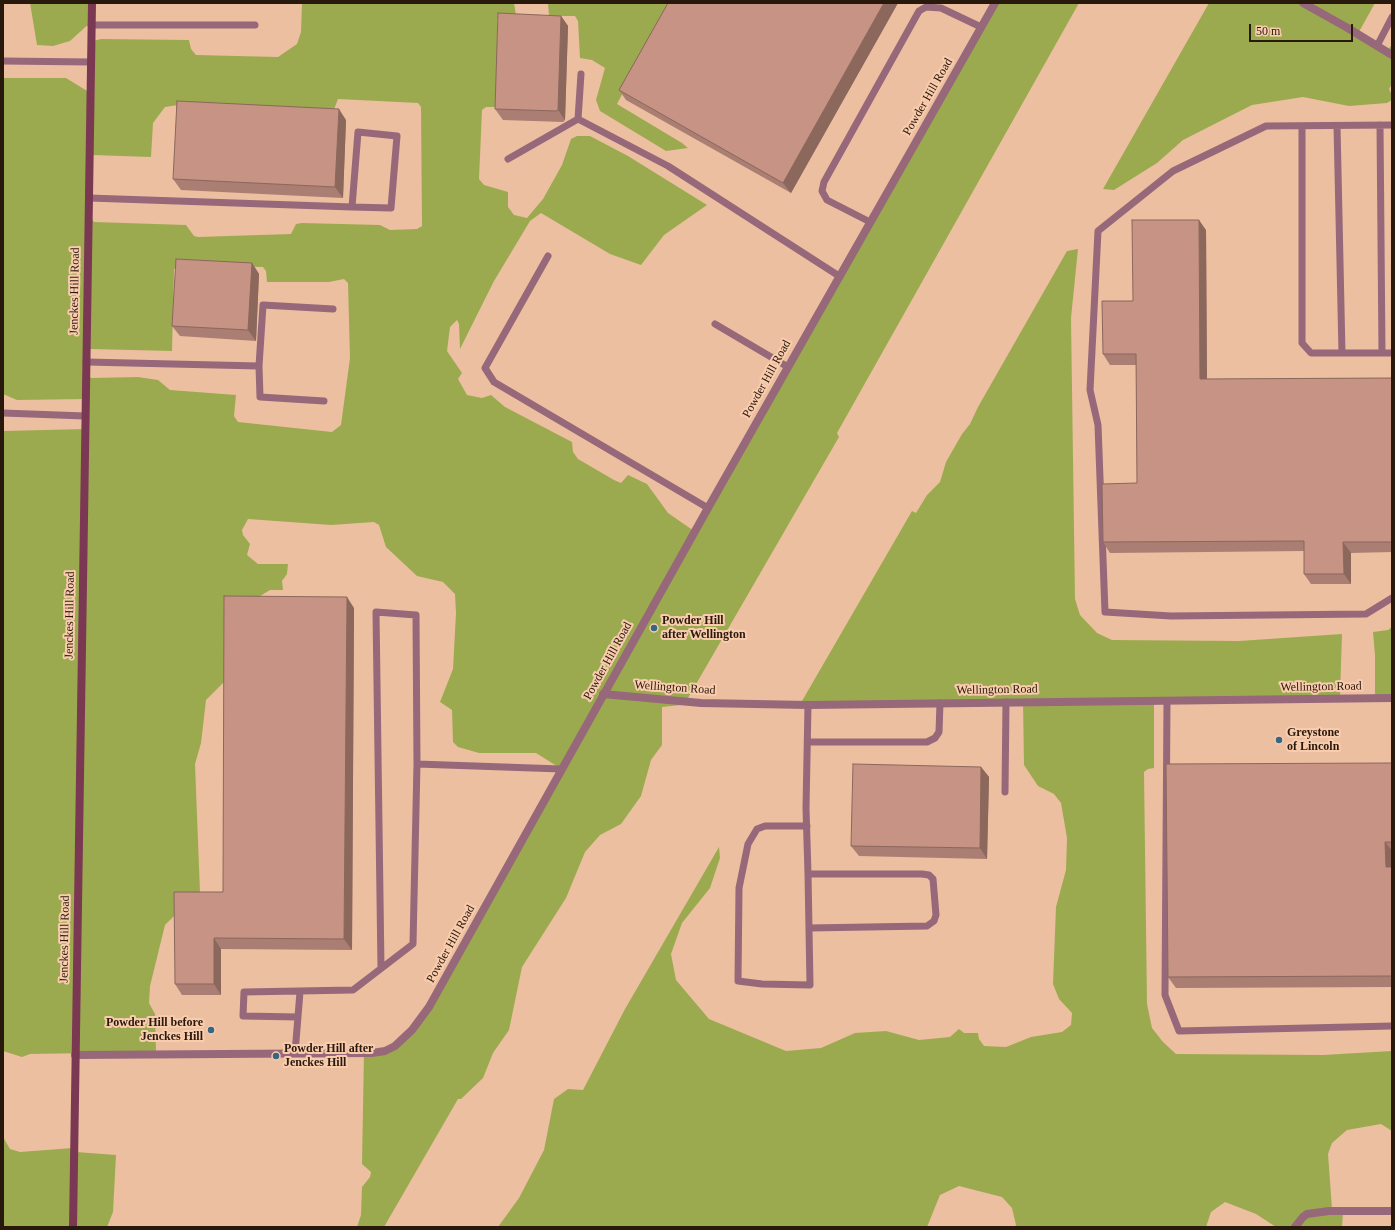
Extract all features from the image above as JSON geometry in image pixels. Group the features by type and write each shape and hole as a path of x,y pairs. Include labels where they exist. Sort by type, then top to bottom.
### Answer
{"main road":[{"name":"Jenckes Hill Road","path":"73,1227 92,3"}],"street":[{"name":"Powder Hill Road","path":"75,1055 372,1052 385,1051 395,1046 412,1030 429,1007 603,694 995,3"},
{"path":"1303,3 1392,55"},
{"name":"Wellington Road","path":"603,694 701,703 808,705 1392,698"},
{"path":"1295,1227 1303,1217 1308,1214 1329,1211 1392,1211"}],"lane":[{"path":"870,222 827,200 822,191 824,182 919,12 926,7 941,8 981,27"},
{"path":"1377,46 1392,18"},
{"path":"91,25 255,25"},
{"path":"3,61 91,62"},
{"path":"578,119 581,74"},
{"path":"508,159 578,119"},
{"path":"578,119 668,166 839,276"},
{"path":"1380,125 1382,353"},
{"path":"1392,125 1302,127 1266,126 1173,171 1098,231 1090,390 1098,425 1105,612 1171,616 1366,614 1392,598"},
{"path":"1337,126 1342,353"},
{"path":"1302,127 1302,343 1311,353 1392,353"},
{"path":"89,198 352,207 391,208 397,136 358,132 352,207"},
{"path":"548,256 485,368 494,382 708,508"},
{"path":"324,402 260,397 259,366 263,306 333,309"},
{"path":"715,324 788,367"},
{"path":"86,362 259,366"},
{"path":"3,413 85,416"},
{"path":"298,1017 242,1016 244,992 353,990 413,944 417,764 416,615 376,612 381,968"},
{"path":"1167,701 1165,995 1179,1031 1392,1026"},
{"path":"1005,792 1006,702"},
{"path":"808,742 927,742 935,738 939,732 940,703"},
{"path":"807,826 765,826 757,829 748,844 739,888 738,981 762,984 810,985 807,826 808,705"},
{"path":"417,764 562,769"},
{"path":"808,874 929,875 933,879 936,915 934,921 927,926 809,928"},
{"path":"296,1053 300,992"}],"green space":[{"path":"30,3 93,3 92,21 70,41 53,46 37,45"},
{"path":"302,3 514,3 516,15 502,16 497,19 498,107 486,107 482,110 479,179 484,185 508,192 508,207 514,215 527,218 543,199 562,165 571,139 577,136 590,136 628,156 707,205 664,235 641,265 610,254 541,213 530,221 494,281 460,349 459,324 457,320 450,327 447,351 462,373 458,379 467,395 482,398 491,395 505,407 572,442 573,452 578,459 614,480 621,483 628,475 647,484 668,513 694,531 995,3 1079,3 837,433 839,437 688,698 690,704 662,707 662,745 651,760 641,796 621,824 600,835 585,852 566,898 522,967 509,1030 493,1053 483,1078 461,1099 458,1099 384,1227 357,1227 361,1215 362,1187 370,1177 371,1172 362,1164 364,1052 384,1050 399,1042 432,1003 560,768 536,753 479,753 458,747 453,742 452,710 440,702 453,669 456,613 455,594 443,582 417,576 386,547 379,525 374,522 331,525 248,519 242,530 243,535 250,544 247,555 258,564 288,564 287,574 282,581 283,590 270,590 252,601 227,679 206,700 201,743 195,764 200,892 194,905 175,915 165,925 150,986 149,1003 155,1014 156,1052 30,1054 22,1057 3,1051 3,431 87,429 86,399 17,400 3,394 3,78 66,78 92,94 93,41 101,39 189,40 191,49 196,55 278,57 297,44 301,32","holes":["338,99 418,103 421,107 422,226 417,229 390,230 380,225 302,223 296,224 291,234 198,237 194,236 186,225 94,222 90,217 92,155 151,157 153,123 165,107 178,105 333,112","179,266 263,267 266,271 267,282 329,282 344,279 348,283 350,358 341,425 332,432 238,422 234,416 236,395 170,390 158,380 138,377 91,378 88,374 89,349 172,351 174,269"]},
{"path":"548,3 671,3 617,104 688,148 666,151 600,111 596,100 605,68 592,60 580,58 578,21 575,16 549,16"},
{"path":"1209,3 1375,3 1360,30 1360,33 1388,50 1392,44 1392,84 1389,89 1392,95 1392,100 1387,103 1349,106 1303,97 1252,105 1183,140 1157,163 1114,190 1103,189"},
{"path":"1078,249 1071,318 1075,599 1080,615 1097,633 1112,640 1239,641 1342,634 1340,695 1154,701 1154,768 1148,769 1144,772 1147,1004 1152,1028 1163,1042 1176,1054 1323,1055 1392,1051 1392,1131 1381,1124 1347,1130 1332,1143 1328,1154 1332,1209 1343,1212 1342,1227 1276,1227 1256,1214 1225,1202 1211,1212 1206,1227 1015,1227 1016,1225 1012,1208 1002,1197 959,1186 940,1195 927,1227 498,1227 519,1198 544,1150 554,1099 568,1089 583,1090 625,1009 719,847 720,858 710,888 682,923 671,954 676,980 709,1019 786,1051 821,1048 855,1033 886,1031 919,1040 950,1037 959,1029 964,1033 978,1033 979,1039 984,1046 1006,1047 1031,1037 1062,1032 1071,1025 1072,1013 1059,999 1053,984 1056,907 1066,870 1067,838 1061,803 1054,794 1038,786 1024,765 1023,701 802,701 912,511 916,513 927,495 940,482 946,462 962,434 970,424 978,407 1067,251"},
{"path":"1392,627 1392,697 1375,695 1375,655 1373,632 1388,630"},
{"path":"3,1137 10,1149 20,1152 73,1148 76,1152 116,1155 113,1212 107,1227 3,1227"}],"building":[{"path":"668,3 884,3 783,183 619,90"},
{"path":"498,13 561,16 558,110 495,109"},
{"path":"177,101 339,109 335,187 173,179"},
{"path":"1132,220 1199,220 1200,379 1392,378 1392,542 1343,542 1344,574 1304,574 1304,541 1103,542 1102,484 1137,483 1136,354 1103,354 1102,301 1133,301"},
{"path":"176,259 252,263 248,330 172,326"},
{"path":"224,596 347,597 344,939 214,938 214,984 175,984 174,892 223,892"},
{"path":"1392,763 1392,842 1385,842 1386,867 1392,867 1392,976 1168,977 1166,764"},
{"path":"853,764 981,767 980,848 851,846"}],"place":[{"name":"Powder Hill after Wellington","path":"654,628"},
{"name":"Greystone of Lincoln","path":"1279,740"},
{"name":"Powder Hill before Jenckes Hill","path":"211,1030"},
{"name":"Powder Hill after Jenckes Hill","path":"276,1056"}]}
